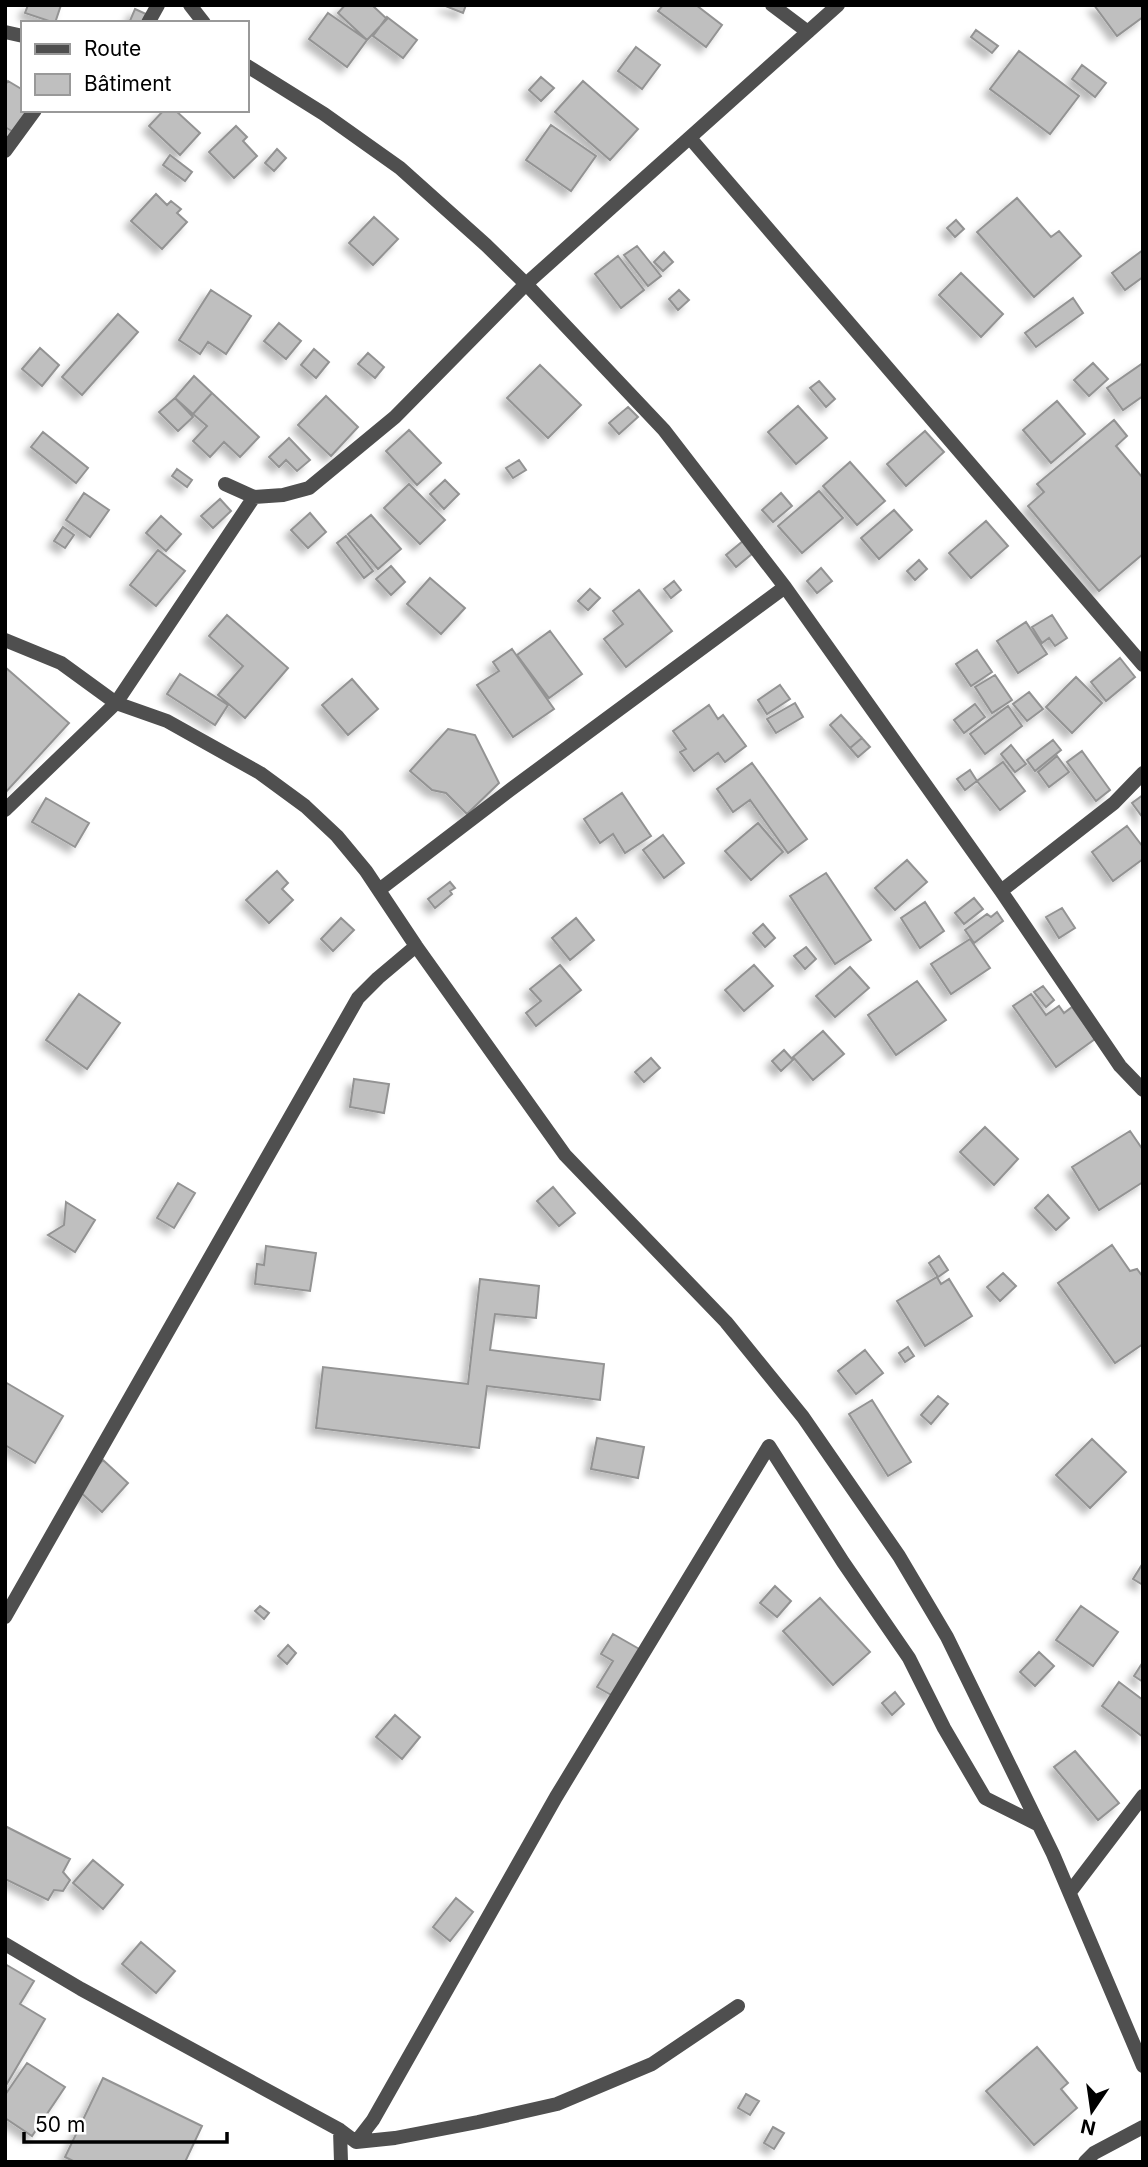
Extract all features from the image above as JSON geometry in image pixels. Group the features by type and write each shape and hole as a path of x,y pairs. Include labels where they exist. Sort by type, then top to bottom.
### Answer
{"street":[{"path":"149,21 158,5"},
{"path":"190,5 202,21"},
{"path":"772,5 808,32"},
{"path":"225,484 254,497 283,495 309,488 395,417 526,284 838,5"},
{"path":"248,67 324,114 400,168 526,284 664,429 785,587 1001,891 1120,1066 1143,1090"},
{"path":"5,150 34,112"},
{"path":"690,138 1143,665"},
{"path":"5,810 116,703 254,497"},
{"path":"379,890 785,587"},
{"path":"5,640 61,663 116,703 167,721 223,752 271,781 305,806 337,836 366,871 565,1155 726,1322 803,1418 899,1556 947,1637 1070,1892 1143,2066"},
{"path":"1001,891 1114,803 1143,773"},
{"path":"5,1616 358,998 416,946"},
{"path":"356,2142 373,2120 556,1797 769,1446 843,1562 909,1657 944,1728 985,1798 1038,1825"},
{"path":"1070,1892 1143,1796"},
{"path":"5,1944 81,1989 340,2130 356,2142 395,2138 557,2104 652,2064 738,2006"},
{"path":"1085,2162 1094,2153 1143,2127"},
{"path":"340,2130 341,2162"}],"building":[{"path":"28,5 61,5 56,21 25,13"},
{"path":"345,5 372,5 387,19 367,40 338,13"},
{"path":"443,5 466,5 463,13"},
{"path":"663,5 696,5 722,25 706,47 658,11"},
{"path":"1094,5 1143,5 1143,17 1117,36"},
{"path":"135,9 146,14 143,21 130,21"},
{"path":"328,13 367,40 347,67 309,39"},
{"path":"387,17 417,40 403,58 373,36"},
{"path":"976,30 998,46 992,53 971,37"},
{"path":"636,47 660,65 642,89 618,71"},
{"path":"1019,51 1079,96 1050,134 990,89"},
{"path":"1082,65 1106,83 1095,97 1072,79"},
{"path":"541,77 554,88 541,101 529,90"},
{"path":"8,81 21,89 21,112 29,112 15,133 5,127 5,85"},
{"path":"583,81 638,129 610,160 555,112"},
{"path":"162,112 177,112 200,133 180,155 149,126"},
{"path":"551,125 596,156 571,191 526,160"},
{"path":"236,126 247,137 243,141 257,156 234,178 209,152"},
{"path":"277,149 286,158 274,171 265,163"},
{"path":"170,155 192,172 185,181 163,165"},
{"path":"156,194 167,205 171,201 181,209 177,213 187,222 162,249 131,221"},
{"path":"1017,198 1051,237 1059,231 1081,256 1034,297 977,232"},
{"path":"374,217 398,239 373,265 349,243"},
{"path":"956,220 964,229 955,237 947,228"},
{"path":"637,246 661,276 648,286 624,255"},
{"path":"1143,250 1143,277 1125,290 1112,273"},
{"path":"664,252 673,262 663,271 654,262"},
{"path":"618,256 644,290 621,308 595,274"},
{"path":"961,273 1003,314 981,337 939,295"},
{"path":"211,290 251,316 226,354 208,342 200,354 179,340"},
{"path":"679,290 689,300 678,310 669,299"},
{"path":"1073,298 1083,313 1036,347 1025,333"},
{"path":"118,314 138,332 82,395 62,377"},
{"path":"279,323 301,341 286,359 264,341"},
{"path":"40,348 59,365 42,386 22,369"},
{"path":"314,349 329,362 316,378 301,365"},
{"path":"368,353 384,367 375,378 358,364"},
{"path":"1093,363 1108,379 1089,396 1074,380"},
{"path":"1143,363 1143,396 1123,410 1107,388"},
{"path":"540,365 581,405 548,438 507,398"},
{"path":"194,376 212,393 193,414 175,398"},
{"path":"819,381 835,399 826,407 810,388"},
{"path":"212,393 259,437 240,457 224,442 210,457 193,441 207,426 193,414"},
{"path":"326,396 358,427 331,456 298,425"},
{"path":"175,398 193,417 178,431 159,412"},
{"path":"1057,401 1085,434 1051,463 1023,430"},
{"path":"798,406 827,438 796,464 768,432"},
{"path":"628,407 638,417 619,434 609,423"},
{"path":"1114,420 1127,436 1116,446 1143,478 1143,554 1099,591 1028,506 1044,492 1037,484"},
{"path":"409,430 441,463 417,485 386,451"},
{"path":"925,431 944,452 906,486 887,464"},
{"path":"43,432 88,468 76,483 31,447"},
{"path":"289,438 310,460 297,471 286,460 279,467 269,457"},
{"path":"519,460 526,470 513,478 506,468"},
{"path":"850,462 885,501 857,525 823,486"},
{"path":"177,469 192,480 187,487 172,476"},
{"path":"445,480 459,494 444,509 430,494"},
{"path":"409,484 445,520 420,544 384,508"},
{"path":"819,491 843,518 802,553 778,526"},
{"path":"84,493 109,510 90,537 66,520"},
{"path":"781,493 792,506 773,522 762,510"},
{"path":"220,499 231,511 213,528 201,516"},
{"path":"894,510 912,530 879,559 861,538"},
{"path":"310,513 326,532 308,548 291,530"},
{"path":"371,515 401,549 378,569 348,534"},
{"path":"161,516 181,534 166,551 146,533"},
{"path":"986,521 1008,546 971,578 949,553"},
{"path":"63,527 74,535 65,548 54,541"},
{"path":"346,536 373,571 364,578 337,543"},
{"path":"743,541 753,553 736,567 726,555"},
{"path":"158,550 185,571 156,606 130,585"},
{"path":"919,560 927,569 915,580 907,571"},
{"path":"391,566 405,582 391,595 376,579"},
{"path":"821,568 832,581 817,593 807,581"},
{"path":"430,578 465,608 441,634 407,604"},
{"path":"674,581 681,590 671,598 664,589"},
{"path":"590,589 600,598 588,610 578,601"},
{"path":"639,590 672,631 626,667 604,639 623,624 613,611"},
{"path":"227,615 288,668 245,718 218,695 243,666 209,636"},
{"path":"1052,615 1067,638 1055,646 1049,638 1042,643 1032,627"},
{"path":"1026,622 1047,654 1018,673 997,641"},
{"path":"550,631 582,674 549,698 517,655"},
{"path":"512,649 554,709 513,737 477,685 499,671 493,662"},
{"path":"977,650 992,672 971,686 956,664"},
{"path":"1120,658 1135,677 1106,701 1091,682"},
{"path":"5,667 69,723 5,793"},
{"path":"180,674 228,705 215,725 167,694"},
{"path":"995,675 1012,700 992,713 975,687"},
{"path":"1076,677 1102,703 1072,733 1046,707"},
{"path":"352,679 378,709 348,735 322,705"},
{"path":"780,685 790,699 767,714 758,700"},
{"path":"1029,692 1043,709 1027,721 1013,704"},
{"path":"795,703 803,717 776,733 767,719"},
{"path":"975,704 985,717 964,733 954,720"},
{"path":"709,705 718,719 723,715 746,746 725,762 718,753 694,771 680,752 686,749 673,731"},
{"path":"1008,706 1022,726 985,754 970,734"},
{"path":"841,715 862,738 850,748 830,725"},
{"path":"448,729 475,735 499,783 467,814 446,793 432,790 410,771"},
{"path":"862,738 870,747 858,757 850,748"},
{"path":"1053,740 1061,750 1035,771 1027,760"},
{"path":"1011,745 1026,764 1015,772 1001,754"},
{"path":"1082,751 1110,790 1096,801 1067,762"},
{"path":"1057,756 1069,772 1049,787 1038,772"},
{"path":"1003,762 1025,791 1000,810 977,781"},
{"path":"752,763 807,839 788,853 750,800 733,812 717,789"},
{"path":"970,770 977,781 965,790 957,779"},
{"path":"622,793 651,836 625,853 613,834 600,843 584,819"},
{"path":"1143,795 1143,818 1132,803"},
{"path":"46,798 89,823 75,847 32,822"},
{"path":"758,823 783,852 751,880 725,851"},
{"path":"1127,826 1143,847 1143,859 1113,881 1092,852"},
{"path":"663,835 684,863 664,878 643,850"},
{"path":"907,860 927,882 895,910 875,888"},
{"path":"277,871 288,883 282,889 293,900 269,923 246,900"},
{"path":"826,873 871,940 835,964 790,896"},
{"path":"450,882 455,888 450,891 452,894 435,908 428,899"},
{"path":"974,898 983,909 964,924 955,913"},
{"path":"925,902 944,931 920,948 901,918"},
{"path":"1062,908 1075,928 1059,938 1046,917"},
{"path":"997,912 1003,921 974,943 965,930 987,914 991,917"},
{"path":"341,918 354,930 333,951 321,939"},
{"path":"576,918 594,940 570,960 552,938"},
{"path":"763,924 775,938 765,947 753,933"},
{"path":"970,939 990,968 951,994 931,964"},
{"path":"806,947 816,959 805,969 794,956"},
{"path":"560,965 581,990 536,1026 526,1013 541,1001 530,989"},
{"path":"754,965 773,986 744,1011 725,990"},
{"path":"850,967 869,988 835,1017 816,996"},
{"path":"917,981 946,1020 896,1055 868,1015"},
{"path":"1043,986 1054,1000 1046,1007 1034,992"},
{"path":"79,994 120,1023 87,1069 46,1040"},
{"path":"1031,994 1046,1015 1059,1006 1064,1013 1072,1007 1095,1039 1056,1067 1013,1006"},
{"path":"823,1031 844,1054 813,1080 793,1057"},
{"path":"784,1050 793,1060 781,1071 772,1061"},
{"path":"651,1058 660,1068 644,1082 635,1072"},
{"path":"354,1079 389,1084 384,1113 350,1107"},
{"path":"985,1127 1018,1159 994,1185 960,1152"},
{"path":"1130,1131 1143,1150 1143,1182 1099,1210 1072,1167"},
{"path":"178,1183 195,1193 174,1228 157,1218"},
{"path":"553,1187 575,1213 559,1226 537,1201"},
{"path":"1048,1195 1069,1218 1056,1230 1035,1208"},
{"path":"66,1202 95,1220 75,1252 48,1235 64,1225"},
{"path":"1112,1245 1130,1271 1137,1269 1143,1277 1143,1344 1115,1363 1058,1283"},
{"path":"266,1246 316,1253 310,1291 255,1284 257,1264 264,1265"},
{"path":"939,1256 948,1270 938,1277 929,1263"},
{"path":"1003,1273 1016,1286 1000,1301 987,1287"},
{"path":"937,1277 941,1284 949,1279 972,1316 925,1346 897,1301"},
{"path":"480,1279 539,1286 536,1318 495,1314 490,1350 604,1364 600,1400 487,1386 479,1448 316,1428 323,1367 468,1384"},
{"path":"908,1347 914,1356 905,1362 899,1353"},
{"path":"865,1350 883,1373 856,1394 838,1371"},
{"path":"5,1382 63,1416 35,1463 5,1445"},
{"path":"938,1396 948,1404 931,1424 921,1415"},
{"path":"872,1400 911,1462 888,1476 849,1414"},
{"path":"597,1438 644,1447 638,1478 591,1469"},
{"path":"1092,1439 1126,1472 1090,1508 1056,1475"},
{"path":"103,1460 128,1483 102,1512 77,1489"},
{"path":"1143,1563 1143,1585 1133,1579"},
{"path":"775,1586 791,1601 777,1617 760,1603"},
{"path":"820,1598 870,1652 833,1685 783,1631"},
{"path":"260,1606 269,1613 264,1619 255,1611"},
{"path":"1081,1606 1118,1632 1093,1666 1056,1640"},
{"path":"613,1634 641,1650 613,1696 597,1687 613,1661 601,1654"},
{"path":"288,1645 296,1653 287,1664 278,1656"},
{"path":"1039,1652 1054,1666 1035,1686 1020,1672"},
{"path":"1143,1662 1143,1682 1134,1676"},
{"path":"1119,1682 1143,1700 1143,1737 1102,1706"},
{"path":"895,1692 904,1704 892,1715 882,1703"},
{"path":"395,1715 420,1737 402,1759 376,1737"},
{"path":"1075,1751 1119,1803 1098,1820 1054,1767"},
{"path":"5,1826 70,1859 63,1872 70,1880 63,1891 54,1890 48,1900 5,1879"},
{"path":"93,1860 123,1885 103,1909 73,1883"},
{"path":"456,1898 473,1912 450,1941 433,1927"},
{"path":"141,1942 175,1971 156,1993 122,1964"},
{"path":"5,1964 34,1981 20,2004 45,2019 5,2087"},
{"path":"1037,2047 1068,2083 1061,2089 1077,2108 1034,2145 986,2091"},
{"path":"27,2063 65,2087 32,2136 5,2118 5,2095"},
{"path":"103,2078 202,2126 185,2162 75,2162 65,2157"},
{"path":"746,2094 759,2101 750,2115 738,2108"},
{"path":"773,2127 784,2133 774,2149 764,2143"}]}
